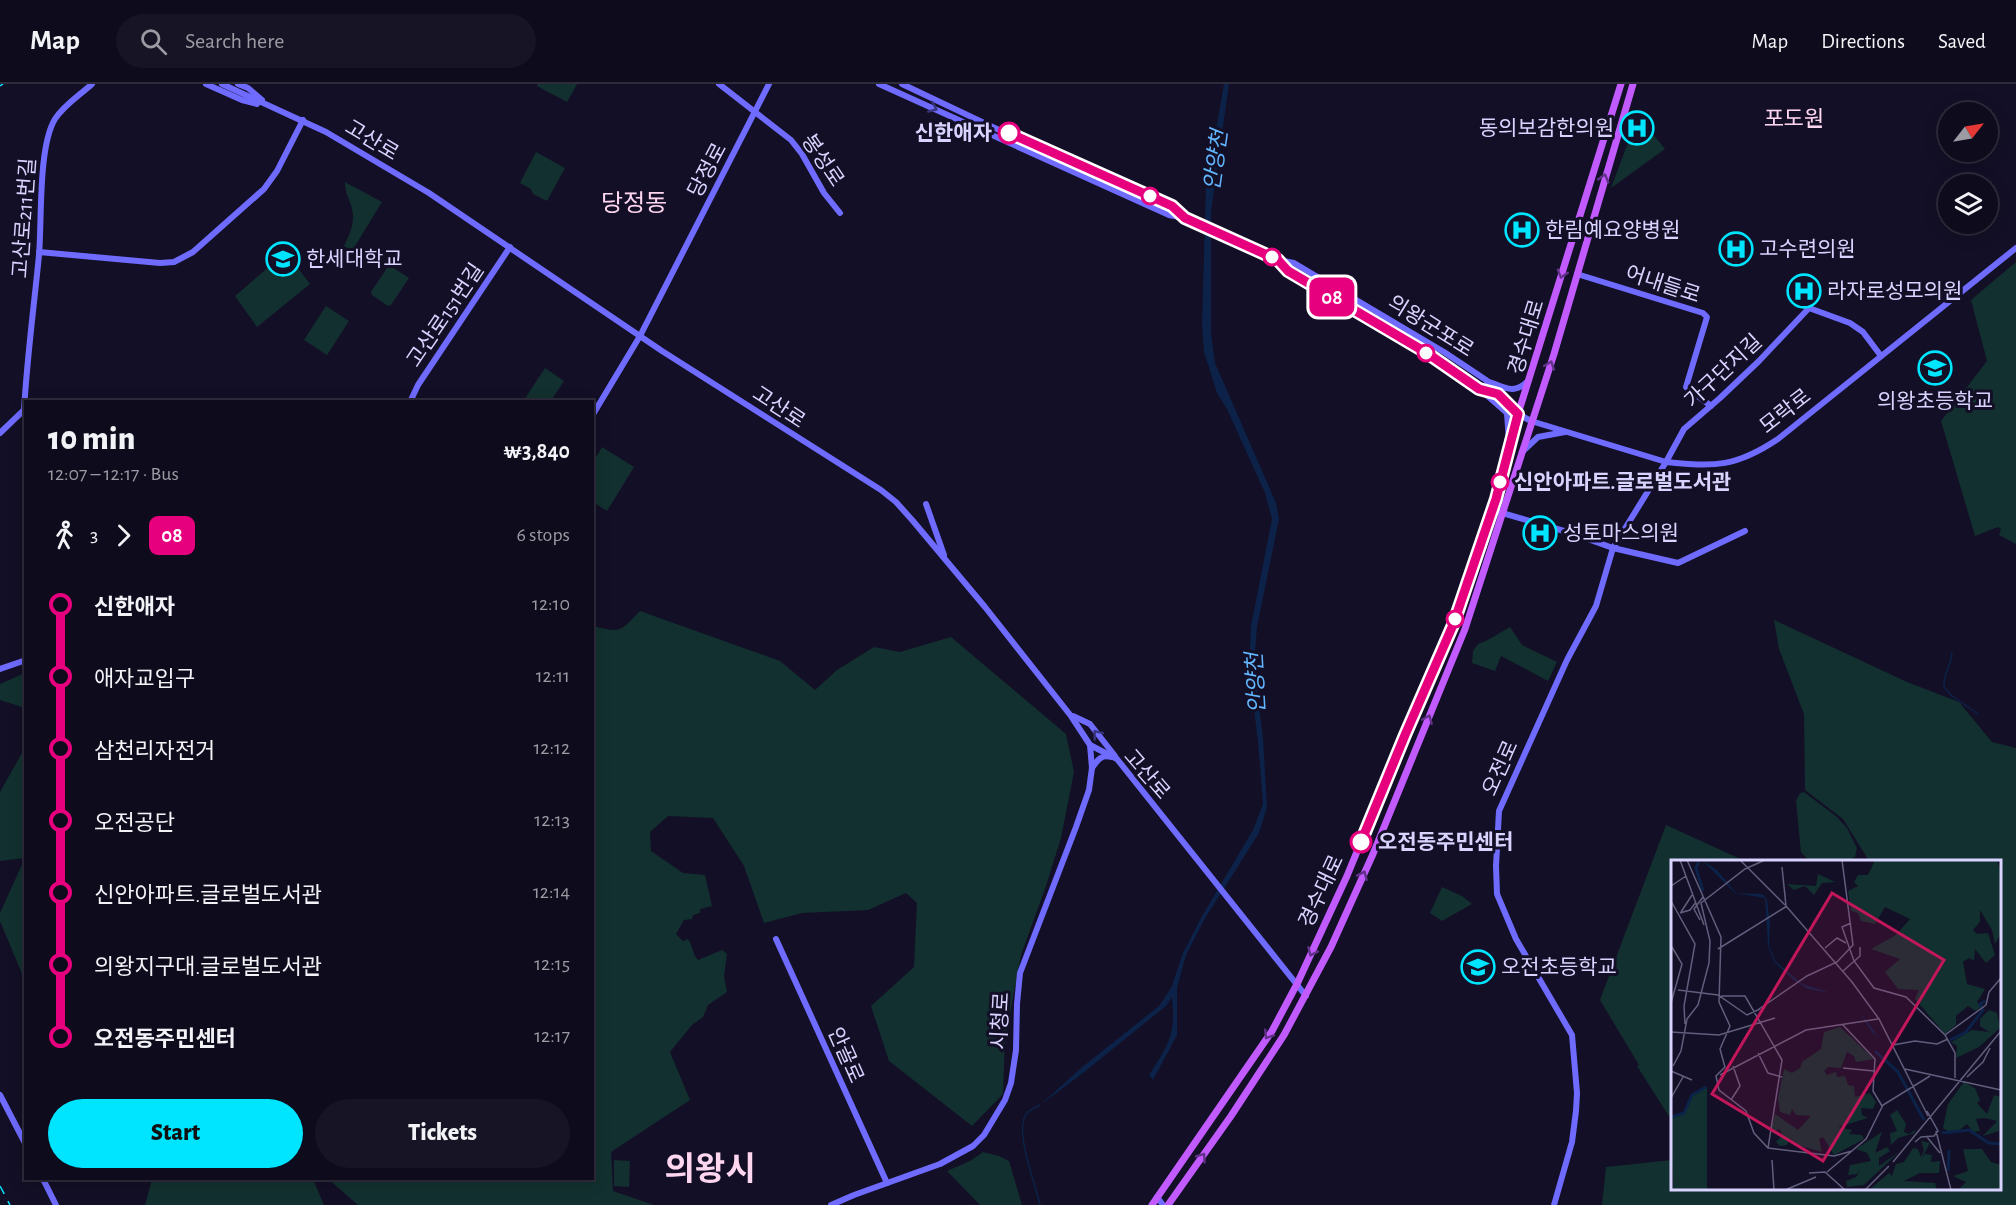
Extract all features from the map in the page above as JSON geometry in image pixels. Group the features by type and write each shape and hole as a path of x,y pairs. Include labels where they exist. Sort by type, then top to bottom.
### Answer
{"main road":[{"name":"경수대로","path":"1152,1205 1272,1031 1297,984 1347,876 1453,625 1492,510 1518,414 1622,84"},
{"name":"경수대로","path":"1168,1205 1270,1059 1331,947 1373,854 1465,629 1554,354 1632,84"}],"street":[{"name":"고산로211번길","path":"25,400 39,252 44,162 49,135 55,119 62,110 92,84"},
{"path":"206,84 242,100 270,106"},
{"name":"고산로","path":"222,84 303,120 429,193 640,336 881,490 896,502 946,558 1071,716 1090,745 1117,759 1297,984"},
{"path":"238,84 248,88 270,106"},
{"name":"봉성로","path":"719,84 756,111 800,150 824,193 840,213"},
{"name":"당정로","path":"594,413 640,336 770,84"},
{"path":"879,84 1169,215 1188,219"},
{"path":"902,84 1035,147 1172,206 1188,219"},
{"path":"39,252 160,262 180,260 193,252 264,189 277,171 303,120"},
{"name":"의왕군포로","path":"1188,219 1278,260 1294,263 1324,279 1432,344 1486,380 1518,414 1532,421"},
{"name":"고산로151번길","path":"411,400 418,385 510,247"},
{"name":"모락로","path":"1532,421 1666,462 1688,465 1725,464 1742,460 1778,439 2016,248"},
{"name":"의왕군포로","path":"1278,260 1288,271 1427,353 1479,389 1498,394"},
{"name":"어내들로","path":"1577,274 1707,316 1686,387 1711,406"},
{"name":"가구단지길","path":"1666,462 1684,429 1759,361 1809,308 1850,323 1863,332 1881,356"},
{"path":"1486,380 1513,390 1531,377"},
{"path":"1479,389 1507,414 1509,448"},
{"name":"고산로211번길","path":"0,433 24,410"},
{"path":"1521,453 1538,437 1567,432"},
{"name":"오전로","path":"1554,1205 1572,1142 1576,1111 1577,1093 1572,1035 1516,939 1497,894 1499,811 1567,660 1596,606 1613,548 1666,462"},
{"path":"926,504 946,558"},
{"path":"1492,510 1613,548 1678,563 1745,531"},
{"path":"0,669 24,661"},
{"path":"1071,716 1090,724 1117,759"},
{"name":"시청로","path":"831,1205 940,1164 973,1146 984,1135 1005,1100 1011,1083 1016,1050 1020,973 1089,790 1092,768 1090,745"},
{"path":"1092,768 1102,757 1117,759"},
{"name":"안골로","path":"776,939 887,1183"},
{"path":"1297,984 1306,996"},
{"path":"0,1095 24,1141"},
{"path":"44,1180 56,1205"},
{"path":"1157,1197 1162,1205"}],"green space":[{"path":"538,84 577,84 567,102 537,86"},
{"path":"1632,132 1652,133 1665,149 1611,188"},
{"path":"536,152 565,168 547,201 533,194 531,189 520,183"},
{"path":"345,182 382,202 352,251 344,246 353,221"},
{"path":"286,252 310,284 257,327 235,296"},
{"path":"2016,262 2016,544 1999,535 2001,529 1998,527 1975,536 1941,421 1987,361 1971,300"},
{"path":"389,265 409,278 391,305 388,306 371,292"},
{"path":"326,306 349,321 327,355 304,340"},
{"path":"545,368 564,381 551,400 528,400 526,397"},
{"path":"602,447 634,467 607,511 594,503 595,459"},
{"path":"640,611 780,661 815,690 837,670 874,647 900,652 951,637 1066,734 1074,772 1061,838 1021,955 1005,1040 1003,1094 972,1126 889,1061 871,1006 914,967 917,903 906,893 868,910 802,913 764,923 744,866 713,818 668,816 650,832 651,851 683,873 705,875 712,906 700,909 700,913 693,915 692,919 684,920 676,934 683,941 688,939 698,960 722,950 727,954 724,976 727,992 708,1005 703,1017 692,1025 670,1052 690,1100 611,1152 613,1191 654,1205 358,1205 329,1180 594,1180 594,626 615,630 628,623"},
{"path":"1774,620 1907,682 1959,702 1992,742 2016,748 2016,1205 1602,1205 1606,1167 1671,1160 1671,1190 2001,1190 2001,860 1868,860 1843,819 1805,790 1804,714 1779,649"},
{"path":"1510,627 1522,645 1557,662 1548,681 1501,656 1495,671 1472,663 1473,651 1478,644"},
{"path":"24,673 24,708 0,700 0,684"},
{"path":"24,752 24,858 0,861 0,792"},
{"path":"1804,792 1837,817 1847,828 1857,848 1855,857 1849,860 1808,860 1801,852 1796,801 1800,793"},
{"path":"1666,825 1743,860 1671,860 1671,1119 1637,1066 1639,1065 1600,1000"},
{"path":"24,860 24,979 0,921 0,913"},
{"path":"1442,887 1462,896 1472,904 1442,921 1430,913"},
{"path":"983,1152 1009,1161 1022,1205 980,1205 947,1171 970,1161"},
{"path":"614,1160 630,1161 629,1187 614,1186"},
{"path":"152,1180 313,1180 324,1205 145,1205"}],"water":[{"path":"1224,84 1229,84 1211,212 1211,334 1215,363 1276,503 1279,519 1257,627 1254,665 1263,738 1267,807 1259,833 1204,920 1186,955 1177,988 1177,1035 1153,1080 1149,1075 1162,1055 1172,1030 1172,997 1166,1006 1039,1106 1081,1068 1159,1006 1171,988 1183,953 1201,918 1253,830 1263,804 1249,668 1251,626 1272,519 1265,493 1227,409 1217,393 1204,352 1202,325 1206,186"}],"waterway":[{"path":"1952,653 1944,687 1952,696 1978,714"},
{"name":"안양천","path":"1040,1105 1027,1113 1023,1121 1024,1144 1040,1205"}],"railway":[{"path":"0,1186 10,1205"}],"bus line":[{"name":"08","path":"1009,133 1035,147 1172,206 1185,218 1278,260 1288,271 1427,353 1479,389 1498,394 1518,414 1496,499 1453,625 1361,842"}],"place":[{"name":"동의보감한의원","path":"1637,128"},
{"name":"신한애자","path":"1009,133"},
{"name":"한림예요양병원","path":"1522,230"},
{"name":"고수련의원","path":"1736,249"},
{"name":"한세대학교","path":"283,259"},
{"name":"라자로성모의원","path":"1804,291"},
{"name":"의왕초등학교","path":"1935,368"},
{"name":"신안아파트.글로벌도서관","path":"1500,482"},
{"name":"성토마스의원","path":"1540,533"},
{"name":"오전동주민센터","path":"1361,842"},
{"name":"오전초등학교","path":"1478,967"}],"district":[{"name":"포도원","path":"1794,118"},
{"name":"당정동","path":"634,203"},
{"name":"의왕시","path":"710,1168"}]}
